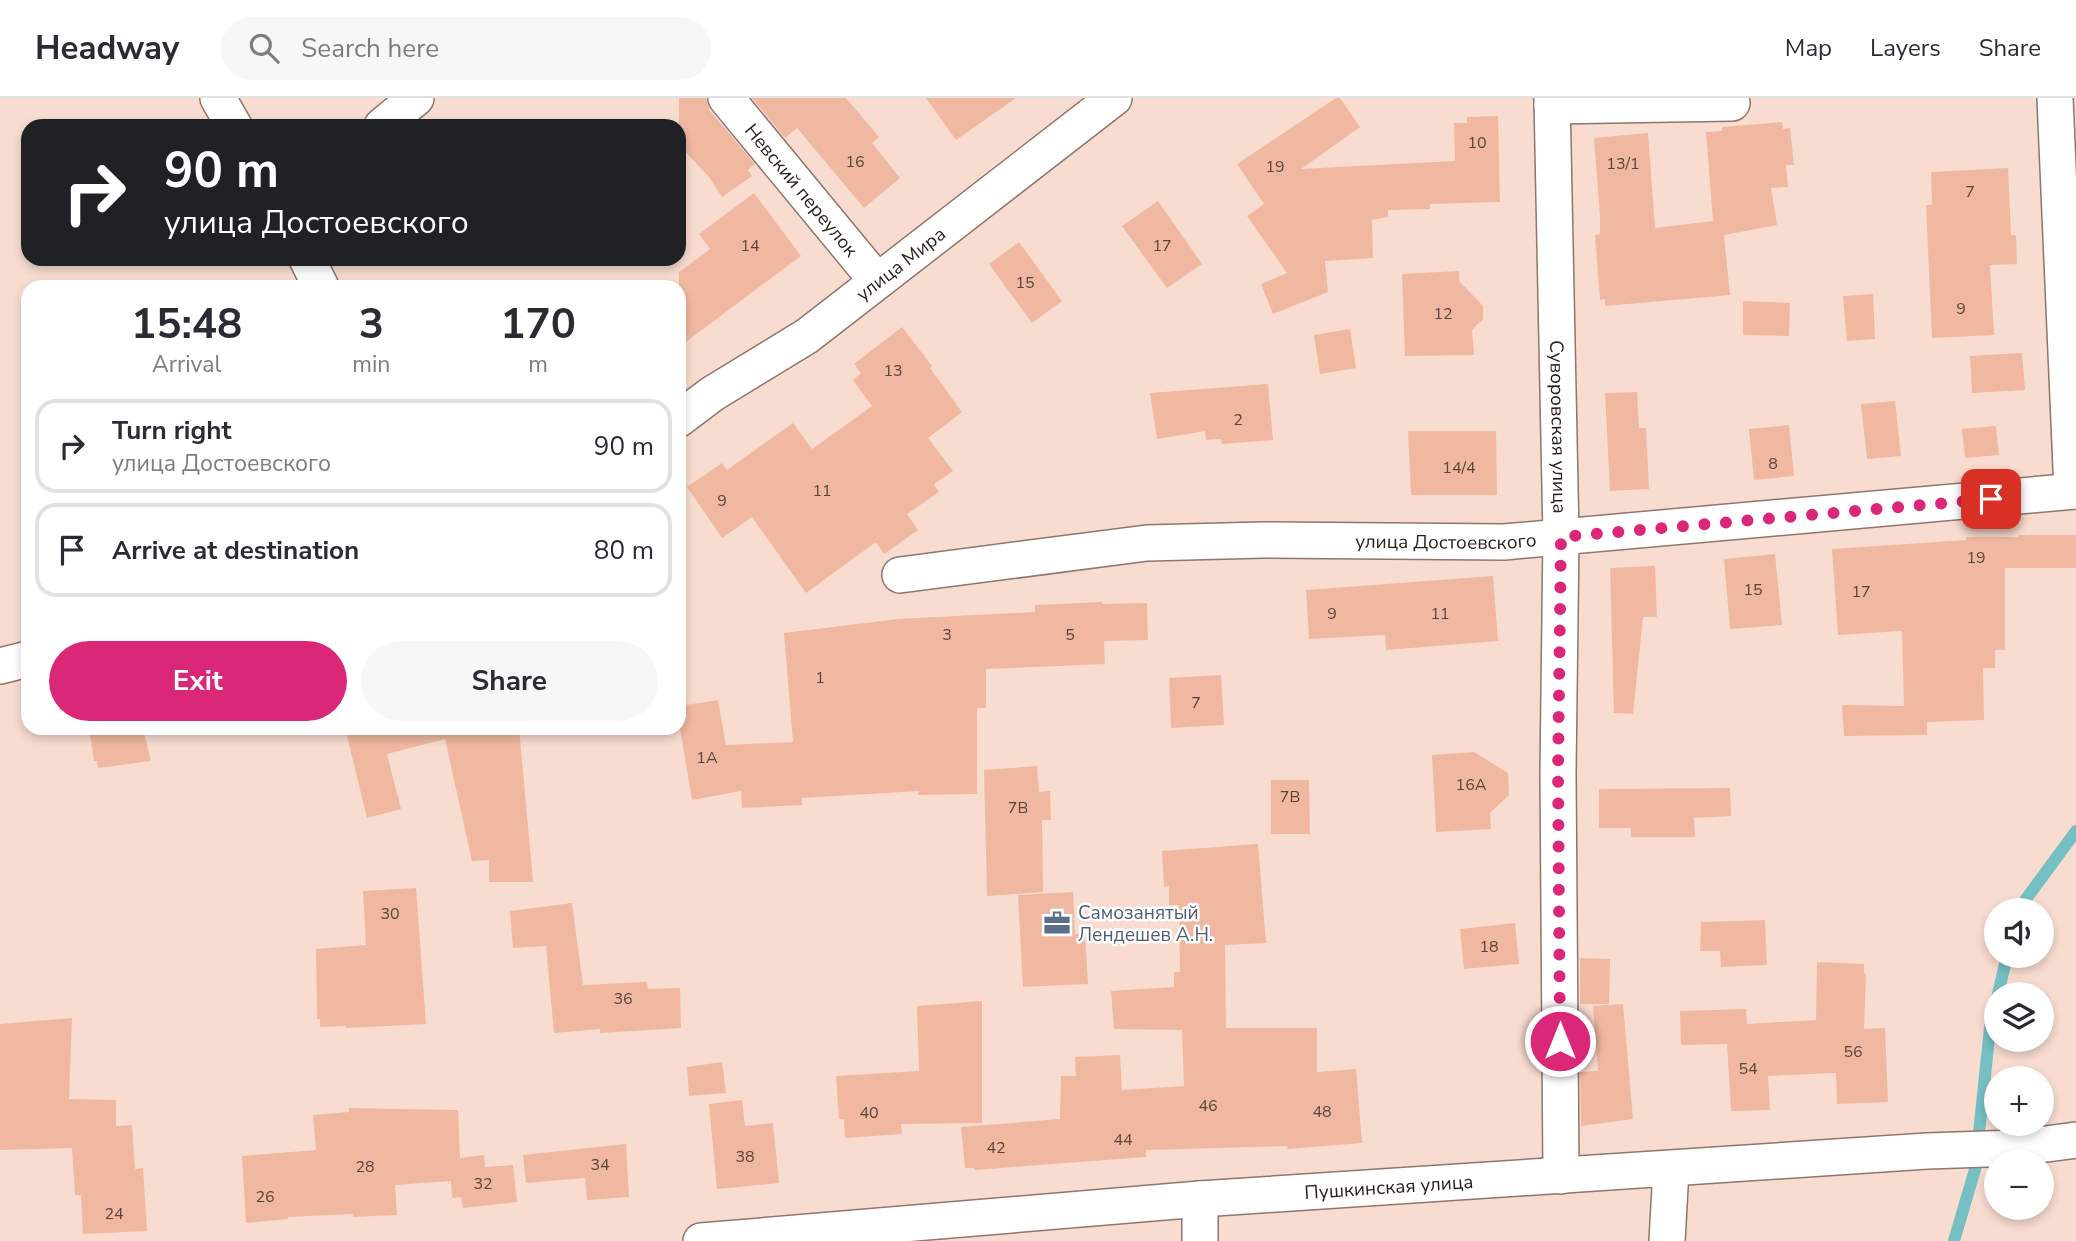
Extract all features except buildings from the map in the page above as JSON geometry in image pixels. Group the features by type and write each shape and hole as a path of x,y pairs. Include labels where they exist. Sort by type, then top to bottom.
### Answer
{"street":[{"path":"218,98 230,119"},
{"path":"390,119 416,98"},
{"name":"Невский переулок","path":"726,98 877,281"},
{"name":"улица Мира","path":"686,414 712,394 807,336 1114,98"},
{"path":"2055,98 2074,491"},
{"path":"1552,102 1732,103"},
{"name":"Суворовская улица","path":"1552,102 1561,537 1558,772 1561,1176"},
{"name":"улица Достоевского","path":"900,575 1147,543 1263,540 1504,542 2074,491"},
{"path":"0,666 21,661"},
{"name":"Пушкинская улица","path":"701,1241 822,1235 1199,1199 1927,1151 2016,1148 2076,1140"},
{"path":"1667,1241 1671,1169"},
{"path":"1199,1199 1200,1241"}],"waterway":[{"path":"2027,898 2076,831"},
{"path":"2001,982 2004,968"},
{"path":"1979,1133 1987,1052"},
{"path":"1954,1241 1976,1166"}],"place":[{"name":"Самозанятый Лендешев А.Н.","path":"1057,923"}],"route":[{"path":"1560,1041 1558,772 1561,537 1991,499"}]}
